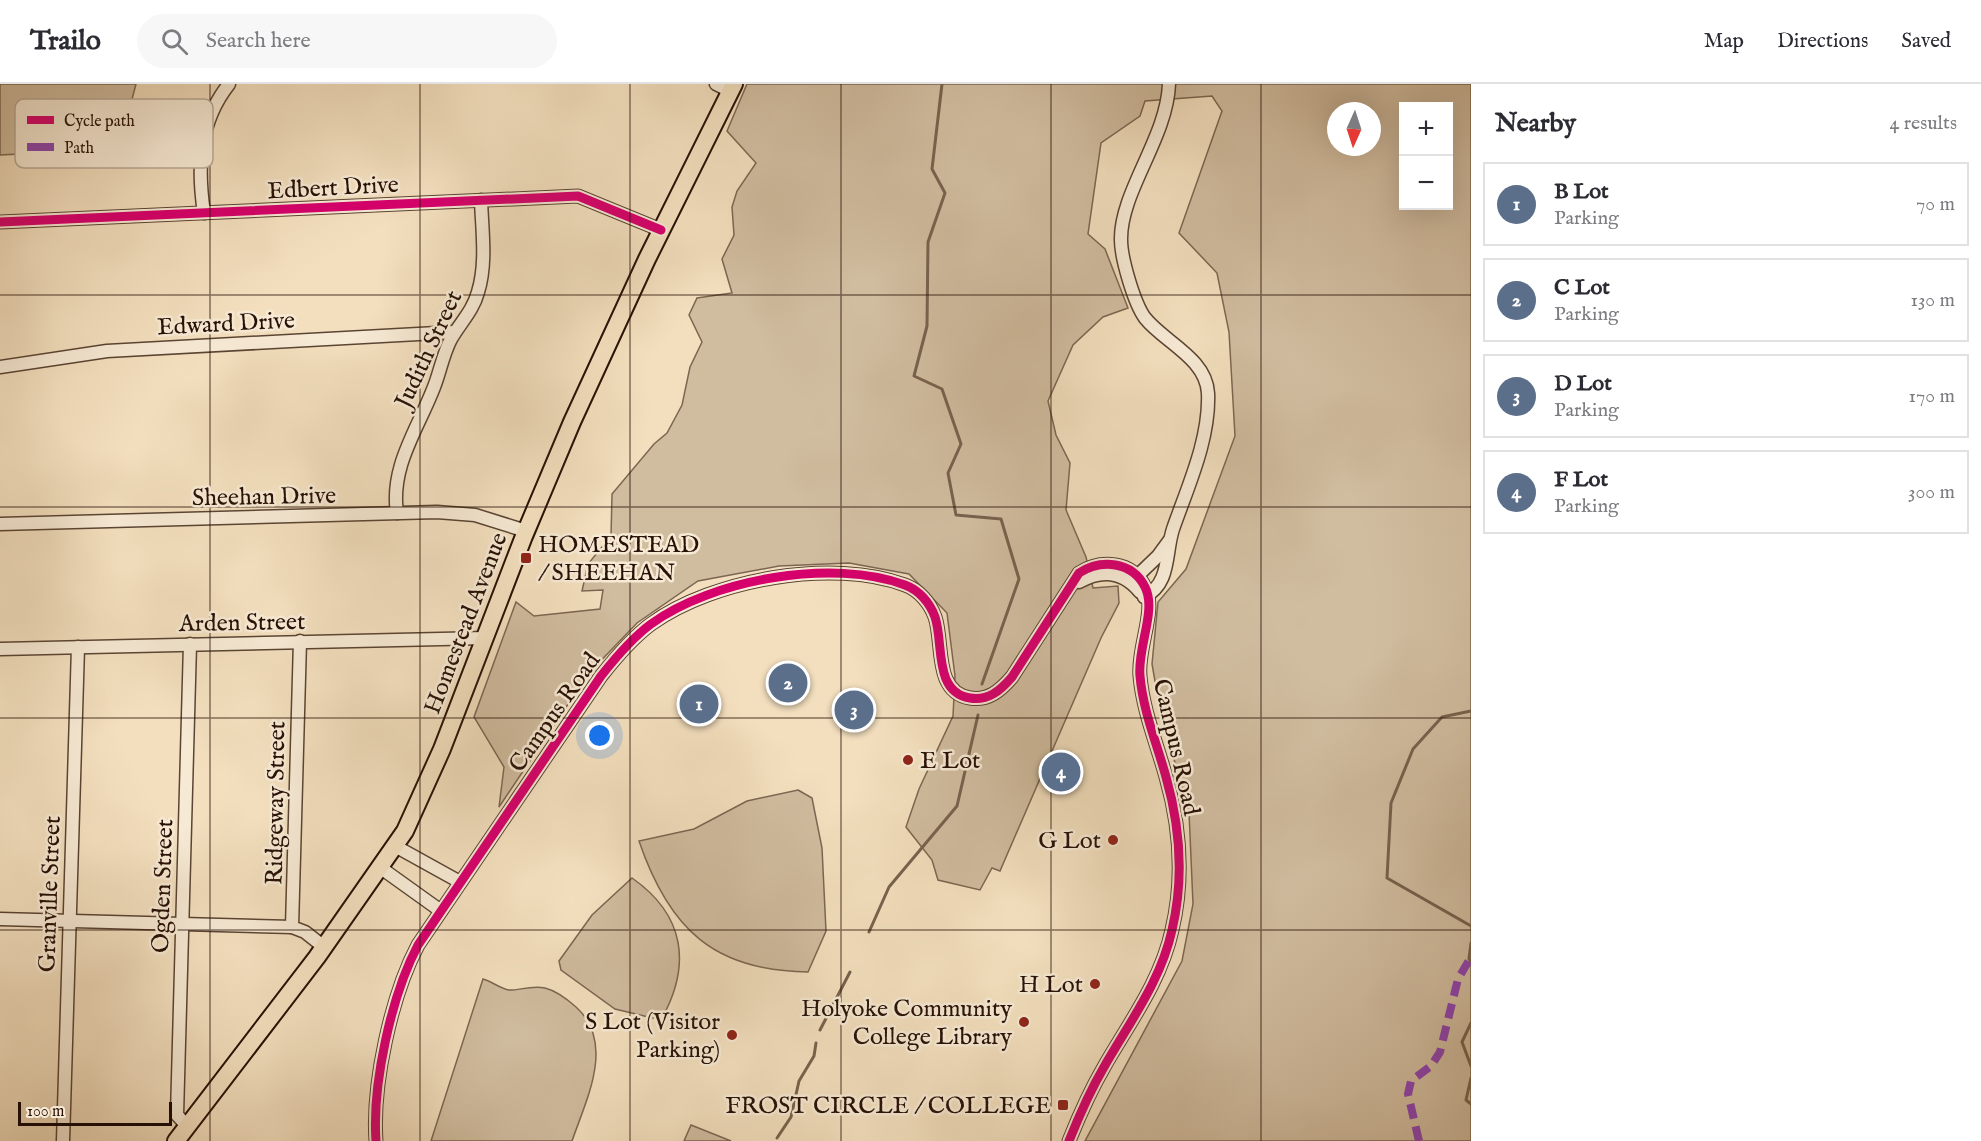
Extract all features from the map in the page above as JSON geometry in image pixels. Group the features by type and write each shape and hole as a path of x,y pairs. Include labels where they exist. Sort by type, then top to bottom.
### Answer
{"main road":[{"name":"Homestead Avenue","path":"176,1141 324,947 395,846 429,780 526,531 590,381 726,86"}],"street":[{"path":"213,108 229,84"},
{"path":"1145,596 1168,569 1170,540 1199,455 1208,392 1201,369 1145,317 1136,300 1120,241 1129,202 1155,143 1165,111 1169,84"},
{"path":"201,168 204,213"},
{"name":"Edbert Drive","path":"0,222 578,196 661,230"},
{"name":"Judith Street","path":"397,513 396,485 406,446 434,389 444,355 455,333 471,311 480,287 483,251 481,200"},
{"name":"Edward Drive","path":"0,367 107,351 455,333"},
{"name":"Sheehan Drive","path":"0,524 397,513 466,514 526,531"},
{"path":"1134,579 1158,556 1170,540"},
{"name":"Campus Road","path":"376,1141 375,1109 379,1073 400,990 414,952 615,659 652,623 680,607 722,590 776,578 854,574 891,581 915,590 932,609 938,627 943,670 949,687 959,695 979,699 992,696 1012,677 1068,590 1092,575 1106,573 1134,579 1145,596 1149,610 1140,649 1140,676 1145,706 1173,804 1179,864 1176,908 1168,946 1156,978 1093,1088 1069,1141"},
{"name":"Arden Street","path":"0,649 485,638"},
{"name":"Ridgeway Street","path":"292,927 300,641"},
{"name":"Ogden Street","path":"187,1126 177,1115 190,644"},
{"name":"Granville Street","path":"63,1141 78,648"},
{"path":"395,846 460,882"},
{"path":"381,868 441,911"},
{"path":"0,919 292,927 305,932 324,947"}],"shaded area":[{"path":"0,84 136,84 132,99 15,99 15,154 0,155"},
{"path":"747,84 1471,84 1471,1141 1085,1141 1182,961 1193,904 1189,812 1160,710 1152,664 1158,602 1186,569 1235,436 1229,332 1217,273 1179,233 1222,111 1212,96 1145,101 1140,116 1101,143 1088,234 1105,249 1128,308 1103,317 1073,345 1048,401 1056,435 1070,463 1066,510 1086,557 1093,588 1118,586 1119,603 1101,638 1000,871 992,868 980,890 938,880 932,860 906,827 919,789 953,716 955,676 947,613 909,574 849,563 779,566 698,581 637,623 589,673 499,807 504,767 474,717 516,602 534,616 600,609 603,590 582,591 588,564 611,536 612,494 654,444 667,433 682,405 690,367 702,342 689,315 697,298 732,293 722,259 734,235 732,207 737,191 756,163 727,131"},
{"path":"798,790 812,798 822,848 826,931 808,972 775,970 746,963 721,953 700,939 681,921 665,898 651,872 639,841 694,829 747,801"},
{"path":"632,878 650,892 663,908 673,925 678,942 677,980 671,1000 661,1020 615,1009 561,970 559,961 592,915"},
{"path":"483,979 509,990 535,987 549,989 573,1004 588,1021 594,1037 596,1054 594,1072 572,1141 431,1141"},
{"path":"691,1125 731,1141 684,1141"}],"waterway":[{"path":"942,84 932,169 945,193 928,242 927,326 914,376 942,389 961,444 948,473 956,515 1001,519 1019,579 982,684"},
{"path":"1471,711 1442,717 1413,749 1391,803 1387,878 1471,926"},
{"path":"869,932 889,887 957,806 978,715"},
{"path":"1471,943 1469,959 1471,962"},
{"path":"820,1030 850,972"},
{"path":"1471,1023 1462,1042 1471,1066"},
{"path":"777,1138 791,1117 799,1081 814,1056 816,1043"},
{"path":"1471,1078 1466,1100 1471,1104"}],"marked path":[{"path":"1419,1141 1408,1094 1411,1081 1431,1066 1440,1052 1458,979 1471,957"}],"cycle path":[{"path":"0,222 578,196 661,230"},
{"path":"376,1141 377,1094 385,1041 399,989 418,945 601,676 637,635 677,608 707,595 740,585 809,574 844,573 876,577 905,585 915,590 923,598 935,617 945,677 958,694 976,699 998,691 1012,677 1079,573 1106,564 1124,567 1132,572 1139,578 1148,596 1148,618 1141,654 1140,676 1147,715 1175,814 1179,853 1178,891 1172,930 1160,967 1094,1085 1069,1141"}],"place":[{"name":"HOMESTEAD / SHEEHAN","path":"526,558"},
{"name":"C Lot","path":"788,683"},
{"name":"B Lot","path":"699,704"},
{"name":"D Lot","path":"854,710"},
{"name":"E Lot","path":"908,760"},
{"name":"F Lot","path":"1061,772"},
{"name":"G Lot","path":"1113,840"},
{"name":"H Lot","path":"1095,984"},
{"name":"Holyoke Community College Library","path":"1024,1022"},
{"name":"S Lot (Visitor Parking)","path":"732,1035"},
{"name":"FROST CIRCLE / COLLEGE","path":"1063,1105"}]}
